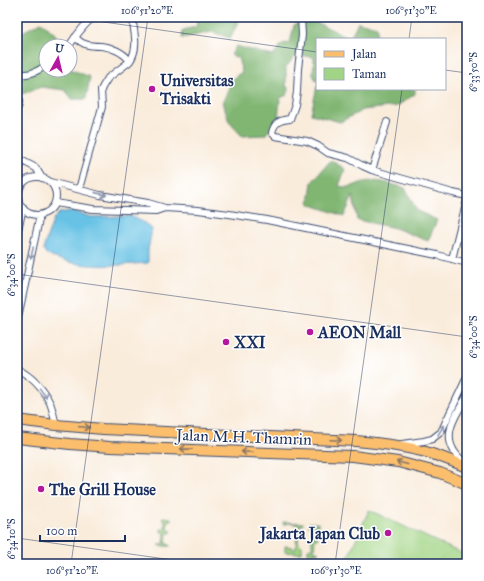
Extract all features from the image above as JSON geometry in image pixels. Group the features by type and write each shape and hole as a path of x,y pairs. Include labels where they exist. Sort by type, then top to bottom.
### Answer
{"main road":[{"name":"Jalan M.H. Thamrin","path":"17,420 103,429 356,441 393,445 426,452 467,467"},
{"name":"Jalan M.H. Thamrin","path":"17,438 70,444 353,456 398,462 440,473 467,484"},
{"path":"424,469 430,465 431,460 426,452"},
{"path":"440,473 438,468 440,462 444,458"}],"street":[{"path":"17,21 20,17"},
{"path":"101,17 90,20 75,37 87,45 102,46 113,49 126,56 130,61"},
{"path":"80,189 102,107 102,86 108,78 130,61 135,50 136,40 133,23 127,17"},
{"path":"301,17 302,35 295,105 290,119 282,120 277,123 272,134 275,136 307,140 328,153 348,158 372,170 467,196"},
{"path":"17,75 32,74 38,71"},
{"path":"17,96 19,98 17,109"},
{"path":"372,170 387,122"},
{"path":"17,158 36,168 42,178"},
{"path":"50,182 56,192 55,203 51,210 40,215 36,215 29,213 20,205 18,197 20,189 24,183 34,178 42,178 50,182 165,208 198,210 241,216 467,263"},
{"path":"452,259 467,200"},
{"path":"55,203 94,210 156,211 165,208"},
{"path":"17,234 23,208"},
{"path":"17,322 40,215"},
{"path":"17,369 36,383 41,390 50,403 56,425"},
{"path":"393,445 424,441 437,436 441,432 467,377"},
{"path":"467,396 449,433 453,450 467,467"}],"green space":[{"path":"193,17 241,17 230,38 212,32 182,38 183,30 196,27 197,21"},
{"path":"309,19 350,38 316,38 316,80 313,75 314,57 296,55 286,67 286,85 289,90 287,95 280,98 278,119 265,135 242,136 229,122 223,102 232,79 242,72 238,58 231,55 236,46 273,56 282,44 290,43 294,25"},
{"path":"41,22 55,34 57,38 38,38 38,78 78,78 78,72 90,77 86,99 72,99 65,90 41,87 19,95 17,99 17,35"},
{"path":"358,22 377,27 377,38 350,38"},
{"path":"316,90 415,90 415,94 397,106 363,110 340,122 311,114"},
{"path":"331,160 345,169 339,186 349,187 364,182 374,181 384,182 405,188 417,211 437,220 428,241 395,228 357,220 353,196 344,216 309,204 312,182"},
{"name":"Jakarta Japan Club","path":"369,510 467,556 467,564 345,564"},
{"path":"163,517 171,518 171,520 168,520 167,530 171,530 171,533 167,533 166,544 170,546 160,546 160,544 164,544 165,532 161,532 161,529 165,529 165,520 162,519"},
{"path":"283,522 303,523 303,525 300,525 298,542 302,546 302,552 285,552 285,546 296,549 297,524 283,524"},
{"path":"309,523 318,523 318,526 315,526 314,536 318,537 318,539 315,539 314,551 318,551 318,553 308,553 308,549 312,548 312,539 309,538 309,536 312,536 312,526 309,526"}],"water":[{"path":"71,211 92,217 130,216 143,222 152,229 148,250 148,263 114,265 80,264 58,259 44,252 44,246 54,218 59,213"}],"place":[{"name":"Universitas Trisakti","path":"152,89"},
{"name":"AEON Mall","path":"310,332"},
{"name":"XXI","path":"226,342"},
{"name":"The Grill House","path":"41,489"},
{"name":"Jakarta Japan Club","path":"388,533"}]}
